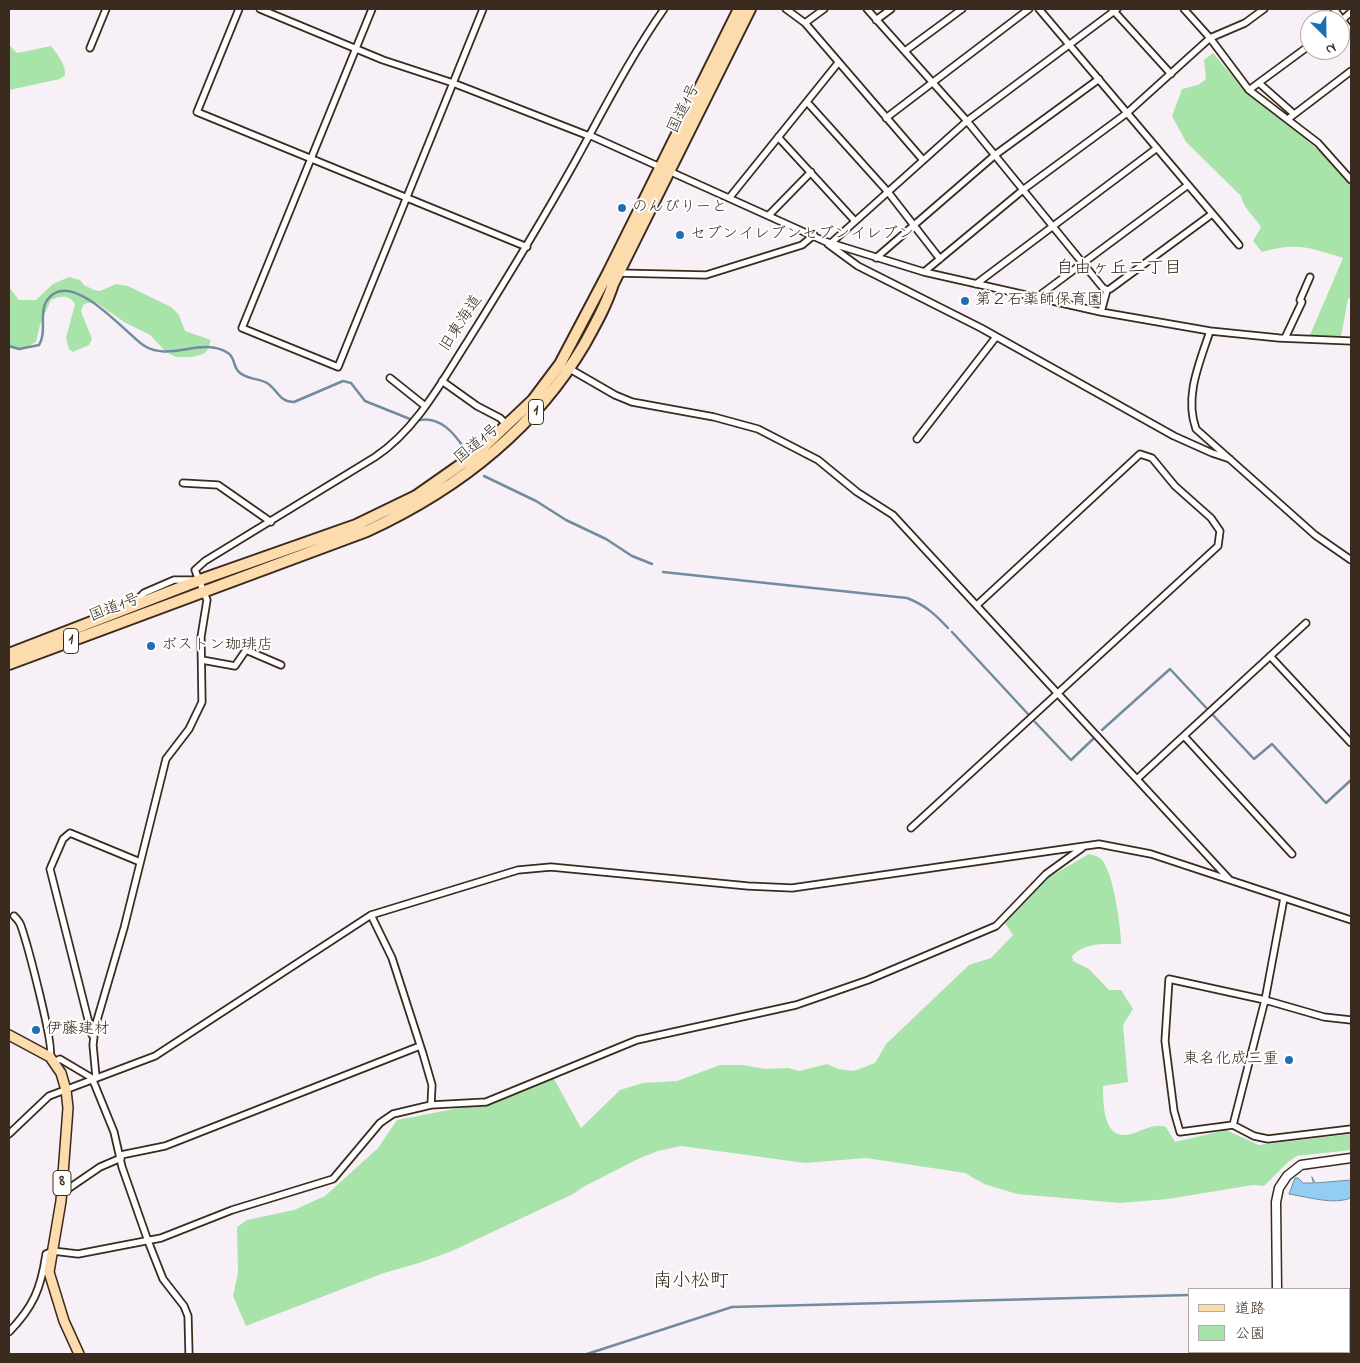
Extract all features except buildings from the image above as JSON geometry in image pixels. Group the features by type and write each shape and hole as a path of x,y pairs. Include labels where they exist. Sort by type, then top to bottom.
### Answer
{"highway":[{"name":"国道1号","path":"9,664 350,537 391,514 476,454 533,400 560,364 608,273 739,9"},
{"name":"国道1号","path":"9,654 200,580 356,524 391,514 447,489 501,446 537,411 570,369 598,321 619,274 750,9"}],"main road":[{"path":"9,1035 52,1060"},
{"name":"8","path":"52,1060 66,1090 68,1108 62,1193 50,1272 64,1322 79,1354"}],"street":[{"path":"90,48 106,9"},
{"path":"239,9 197,112 527,247"},
{"path":"260,9 410,70 453,83 589,136 814,235 858,266 996,337 1174,436 1230,459"},
{"path":"372,9 242,328 338,367 483,9"},
{"name":"旧東海道","path":"200,580 195,570 205,561 271,522 394,444 425,406 527,247 640,44 664,9"},
{"path":"786,9 805,23 923,160"},
{"path":"805,23 824,9"},
{"path":"867,9 967,121 1106,290"},
{"path":"876,20 891,9"},
{"path":"905,51 962,9"},
{"path":"886,118 1029,9"},
{"path":"1039,9 1239,245"},
{"path":"924,272 1024,189 1127,113 1210,38 1245,23 1264,9"},
{"path":"831,243 967,121 1115,10 1171,74"},
{"path":"1187,10 1249,90 1318,143 1351,180"},
{"path":"1249,90 1300,51"},
{"path":"730,197 838,63"},
{"path":"1288,119 1351,71"},
{"path":"876,258 995,155 1099,79"},
{"path":"1259,82 1294,114"},
{"path":"807,102 888,192 940,259"},
{"path":"778,137 855,221"},
{"path":"976,284 1157,148"},
{"path":"769,216 811,172"},
{"path":"1036,298 1188,185"},
{"path":"1100,312 1106,290 1212,214"},
{"path":"608,273 706,275 802,245 814,235"},
{"path":"824,241 924,272 1100,312 1210,331 1285,338 1351,341"},
{"path":"1285,338 1302,302 1300,300 1310,277"},
{"path":"1210,331 1194,380 1193,420 1196,429 1315,535 1351,560"},
{"path":"916,439 996,337"},
{"path":"570,369 614,395 632,402 744,424 818,460 857,492 894,515 1229,879"},
{"path":"390,378 425,406"},
{"path":"442,381 508,425"},
{"path":"911,828 1218,546 1220,531 1211,518 1175,486 1152,458 1140,454 977,605"},
{"path":"183,483 218,485 271,522"},
{"path":"128,609 144,593 174,580 200,580 205,591 206,600 201,637 202,702 188,729 166,759 93,1037 94,1077 114,1132 148,1241 163,1279 184,1306 188,1316 189,1354"},
{"path":"1138,778 1306,623"},
{"path":"202,660 234,666 246,650 281,665"},
{"path":"1270,656 1351,743"},
{"path":"1184,736 1292,854"},
{"path":"93,1037 85,1013 50,869 63,839 70,833 140,862"},
{"path":"9,1134 49,1096 94,1077 124,1069 155,1056 370,915 461,886 529,868 551,867 748,886 792,888 1099,844 1151,854 1351,920"},
{"path":"9,1332 33,1303 43,1278 46,1254 52,1251 78,1254 148,1241 232,1210 333,1179 387,1117 430,1105 486,1102 637,1040 796,1005 868,980 996,926 1046,874 1084,846"},
{"path":"1233,1125 1265,1000 1284,898"},
{"path":"370,915 392,958 420,1046 432,1085 430,1105"},
{"path":"14,916 21,925 49,1035 52,1060 60,1059 94,1077"},
{"path":"1351,1020 1324,1017 1265,1000 1169,979 1165,1041 1174,1111 1180,1132 1233,1125 1254,1136 1268,1139 1351,1129"},
{"path":"62,1193 100,1167 121,1157 165,1146 420,1046"},
{"path":"1277,1288 1276,1202 1279,1188 1287,1176 1301,1165 1351,1158"}],"green space":[{"path":"9,45 17,53 51,46 63,63 65,75 60,79 9,90"},
{"path":"1213,53 1246,92 1258,99 1321,152 1351,186 1351,297 1348,299 1341,337 1310,335 1343,258 1321,251 1294,247 1262,252 1253,241 1261,227 1241,196 1186,142 1172,116 1182,89 1198,85 1206,79 1204,60"},
{"path":"69,277 80,280 84,285 100,291 116,284 128,286 171,307 179,315 185,331 211,340 207,351 192,357 176,357 166,352 150,335 124,322 97,303 87,303 83,305 81,311 92,339 89,345 73,352 69,349 66,338 75,304 67,297 51,300 40,325 36,342 21,350 9,348 9,287 19,300 36,300 53,284"},
{"path":"1089,854 1100,858 1109,873 1118,912 1121,944 1101,944 1083,948 1072,956 1073,961 1089,969 1109,990 1121,990 1133,1009 1123,1025 1128,1082 1103,1086 1106,1116 1112,1130 1117,1134 1124,1135 1155,1126 1166,1127 1175,1142 1226,1130 1259,1145 1351,1134 1351,1150 1297,1156 1288,1162 1264,1186 1253,1185 1168,1199 1120,1203 1017,1194 984,1184 965,1173 866,1158 805,1163 681,1146 658,1151 638,1159 573,1194 452,1251 384,1273 246,1326 233,1296 238,1273 237,1227 247,1220 294,1210 325,1196 378,1148 397,1120 459,1108 493,1104 553,1077 581,1128 620,1090 643,1083 677,1081 720,1065 743,1065 765,1069 788,1068 799,1071 827,1064 838,1069 854,1071 875,1063 886,1044 969,965 991,958 1013,935 1005,923 1044,880"}],"water":[{"path":"1312,1177 1315,1183 1351,1180 1351,1198 1328,1201 1289,1194 1295,1178 1298,1178 1303,1183 1313,1183"}],"waterway":[{"path":"9,346 19,349 39,345 43,332 43,311 49,298 55,293 65,291 77,293 102,309 143,345 153,350 164,351 207,347 218,349 232,357 242,375 267,383 285,400 294,402 343,381 351,383 365,401 410,419"},
{"path":"419,420 427,419 440,423 451,431 464,448"},
{"path":"484,476 536,501 566,520 606,539 632,556 652,564"},
{"path":"663,572 907,598 929,610 948,628"},
{"path":"952,632 1028,714"},
{"path":"1102,730 1170,669 1254,759 1272,744 1326,803 1351,780"},
{"path":"1035,722 1071,760 1093,739"},
{"path":"587,1354 732,1307 1188,1295"}],"place":[{"name":"のんびりーと","path":"622,208"},
{"name":"セブンイレブンセブンイレブン","path":"680,235"},
{"name":"第２石薬師保育園","path":"965,301"},
{"name":"ボストン珈琲店","path":"151,646"},
{"name":"伊藤建材","path":"36,1030"},
{"name":"東名化成三重","path":"1289,1060"}],"district":[{"name":"自由ヶ丘二丁目","path":"1119,270"},
{"name":"南小松町","path":"691,1283"}]}
